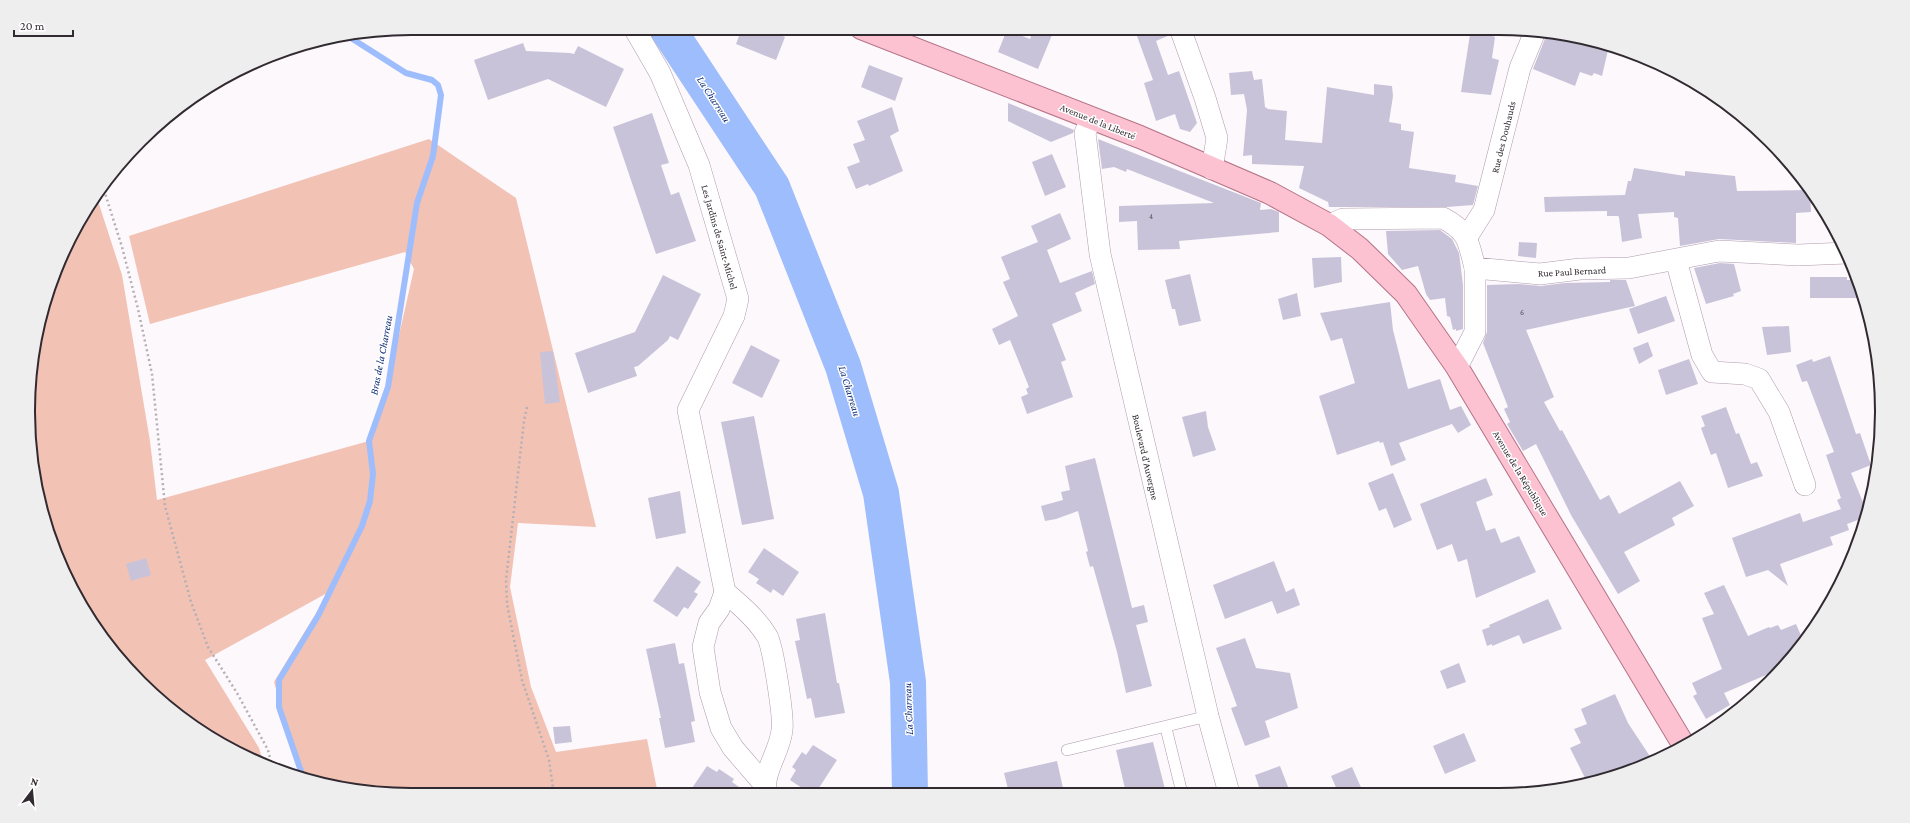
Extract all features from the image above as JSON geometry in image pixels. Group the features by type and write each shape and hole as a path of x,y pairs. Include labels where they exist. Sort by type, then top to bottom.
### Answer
{"main road":[{"name":"Avenue de la Liberté","path":"879,35 1091,118 1212,168 1270,193 1330,225"},
{"name":"Avenue de la République","path":"1330,225 1360,249 1406,294 1457,367 1681,741"}],"street":[{"name":"Les Jardins de Saint-Michel","path":"638,35 660,73 699,165 738,299 734,316 688,410 725,592"},
{"path":"1182,35 1205,98 1217,138 1212,168"},
{"name":"Rue des Douhauds","path":"1467,237 1484,210 1520,68 1533,37"},
{"name":"Boulevard d'Auvergne","path":"1091,118 1085,133 1100,254 1208,716 1228,788"},
{"path":"1330,225 1343,218 1443,218 1458,226 1467,237 1475,268 1476,332 1457,367"},
{"name":"Rue Paul Bernard","path":"1475,268 1540,274 1580,269 1629,268 1719,251 1798,255 1840,253"},
{"path":"1676,260 1702,355 1712,372 1745,374 1759,379 1779,412 1806,485"},
{"path":"764,788 733,748 721,728 710,692 704,647 709,623 719,609 725,592 746,610 768,637 779,690 782,730 765,788"}],"lane":[{"path":"1067,750 1166,728 1208,716"},
{"path":"1166,728 1181,788"}],"path":[{"path":"105,193 122,247 138,309 152,374 165,506 191,602 208,647 237,693 268,750 271,760"},
{"path":"528,407 524,421 506,573 507,604 522,680 549,760 553,788"}],"shaded area":[{"path":"429,139 516,198 596,527 518,523 510,587 531,687 556,752 647,739 657,788 387,787 338,781 300,771 274,682 329,592 205,660 259,748 262,757 223,738 202,725 163,695 145,678 128,660 98,621 74,578 55,533 42,485 38,461 35,412 38,362 42,338 55,290 64,267 85,223 98,202 122,275 150,441 157,500 369,441 390,375 414,269 405,252 150,324 129,236"}],"building":[{"path":"739,35 780,35 785,37 776,60 736,44"},
{"path":"1005,35 1020,35 1030,39 1031,35 1052,35 1038,69 998,52"},
{"path":"1137,35 1170,35 1156,41 1168,75 1179,71 1197,123 1190,132 1180,129 1175,114 1156,121 1144,83 1153,80"},
{"path":"1470,35 1490,35 1495,37 1492,58 1499,60 1491,95 1461,92"},
{"path":"1545,38 1572,42 1608,51 1602,76 1594,73 1592,76 1580,72 1575,86 1533,69"},
{"path":"523,43 526,51 574,54 578,46 624,69 606,107 548,79 488,100 474,60"},
{"path":"869,65 903,78 895,101 861,87"},
{"path":"1252,71 1254,80 1262,79 1265,107 1268,109 1287,111 1285,140 1322,143 1327,87 1374,95 1374,84 1392,86 1393,96 1389,122 1401,124 1401,130 1414,132 1409,168 1456,175 1455,182 1478,186 1473,205 1447,207 1329,207 1328,202 1299,188 1304,166 1252,164 1252,155 1243,156 1247,110 1244,94 1231,95 1229,73"},
{"path":"1008,103 1074,130 1073,133 1051,142 1008,121"},
{"path":"892,107 899,131 890,136 903,171 869,186 868,184 856,189 847,167 860,162 853,144 865,140 857,121"},
{"path":"652,113 669,163 661,165 671,195 679,192 696,241 656,254 613,127"},
{"path":"1098,139 1261,203 1260,210 1271,209 1279,212 1279,232 1179,241 1180,249 1138,250 1137,221 1119,222 1119,206 1214,203 1127,169 1126,172 1114,167 1102,169"},
{"path":"1052,154 1066,187 1045,196 1032,162"},
{"path":"1634,168 1685,176 1685,171 1735,176 1737,191 1803,190 1810,200 1811,212 1796,213 1796,243 1719,239 1680,246 1678,218 1674,217 1674,212 1638,214 1642,238 1622,242 1619,217 1607,216 1607,211 1545,212 1544,197 1625,195 1628,181 1631,181"},
{"path":"1060,213 1071,239 1047,250 1060,283 1092,271 1095,284 1075,293 1082,311 1052,324 1066,360 1061,362 1073,397 1027,414 1021,397 1028,394 1026,389 1029,387 1010,340 999,345 992,329 1018,316 1003,282 1010,279 1001,257 1038,242 1031,226"},
{"path":"1440,230 1452,239 1459,253 1463,285 1463,329 1456,331 1456,329 1453,330 1450,317 1447,316 1445,298 1430,300 1426,294 1418,266 1402,270 1388,254 1386,231"},
{"path":"1519,242 1537,243 1536,258 1518,256"},
{"path":"1341,257 1342,282 1314,288 1312,258"},
{"path":"1720,263 1734,264 1741,291 1733,294 1734,296 1706,304 1694,268"},
{"path":"1190,274 1201,321 1179,326 1175,309 1172,309 1165,280"},
{"path":"663,275 701,294 678,340 670,336 668,340 638,366 634,367 637,376 588,393 575,353 635,332"},
{"path":"1810,277 1847,277 1847,280 1851,280 1857,298 1810,298"},
{"path":"1610,280 1626,280 1635,306 1526,330 1554,397 1544,402 1560,431 1562,430 1600,500 1609,495 1619,514 1680,481 1694,506 1672,518 1675,525 1624,552 1640,581 1618,594 1571,515 1536,444 1523,451 1507,424 1510,422 1504,409 1508,407 1483,343 1487,332 1487,285 1519,284 1541,286 1565,283 1610,282"},
{"path":"1297,293 1301,316 1283,320 1278,299"},
{"path":"1666,296 1675,321 1638,334 1629,309"},
{"path":"1390,302 1393,330 1408,389 1440,379 1450,410 1461,406 1471,425 1458,433 1452,424 1399,443 1406,460 1391,466 1383,442 1380,443 1379,441 1337,455 1319,396 1355,383 1342,338 1331,341 1320,313"},
{"path":"1789,326 1791,352 1767,355 1762,327"},
{"path":"1648,342 1653,356 1639,364 1633,348"},
{"path":"751,345 780,360 762,398 732,383"},
{"path":"553,351 560,402 545,404 540,352"},
{"path":"1830,356 1856,434 1860,433 1871,465 1851,473 1863,503 1859,520 1847,524 1849,530 1830,537 1833,545 1780,564 1788,586 1768,570 1746,577 1732,538 1800,513 1803,522 1841,509 1837,500 1841,498 1826,455 1834,452 1807,381 1802,382 1796,365 1812,359 1813,362"},
{"path":"1689,359 1698,384 1666,395 1658,370"},
{"path":"1726,407 1736,434 1739,433 1751,464 1757,462 1763,476 1728,488 1716,453 1711,455 1701,428 1705,426 1701,416"},
{"path":"1206,411 1208,427 1216,450 1193,457 1182,417"},
{"path":"754,416 774,519 742,525 721,422"},
{"path":"1095,458 1132,608 1144,605 1148,622 1136,625 1152,686 1126,693 1117,652 1093,566 1090,567 1086,552 1088,551 1078,511 1056,519 1045,521 1041,506 1063,500 1061,492 1070,490 1065,466"},
{"path":"1393,473 1412,520 1394,528 1386,508 1379,511 1368,483"},
{"path":"1486,478 1493,495 1476,502 1486,531 1495,528 1501,543 1519,536 1536,572 1476,598 1467,559 1458,562 1452,544 1437,550 1420,504"},
{"path":"680,491 686,533 656,539 648,498"},
{"path":"764,548 799,572 783,596 773,589 771,593 756,583 759,579 748,572"},
{"path":"146,558 151,575 131,581 126,564"},
{"path":"1274,561 1286,592 1294,588 1300,605 1277,614 1272,601 1225,619 1213,585"},
{"path":"677,566 701,582 694,592 698,594 688,609 684,607 677,617 653,601"},
{"path":"1724,585 1748,636 1769,627 1778,625 1781,630 1796,624 1801,636 1769,674 1724,693 1730,705 1706,719 1693,696 1697,694 1692,683 1722,669 1702,618 1714,614 1704,593"},
{"path":"1548,599 1562,629 1523,644 1519,635 1492,646 1492,644 1487,646 1482,630 1490,627 1489,625"},
{"path":"825,613 837,683 839,683 845,713 815,718 811,698 807,699 795,641 800,640 796,619"},
{"path":"1245,638 1256,668 1290,673 1298,708 1265,721 1270,737 1245,746 1231,708 1237,706 1216,648"},
{"path":"675,643 679,664 684,663 695,721 691,722 695,742 665,748 659,718 661,718 646,649"},
{"path":"1459,663 1466,682 1447,689 1440,671"},
{"path":"1615,694 1628,723 1650,756 1620,768 1585,778 1570,748 1581,743 1574,729 1587,724 1581,709"},
{"path":"570,726 572,742 555,744 553,727"},
{"path":"1464,733 1476,761 1445,774 1433,746"},
{"path":"1153,742 1165,788 1125,788 1116,750"},
{"path":"813,745 837,760 819,788 802,788 790,780 796,770 792,767 802,752 806,755"},
{"path":"1057,761 1063,788 1008,788 1004,773"},
{"path":"707,766 717,772 719,769 734,779 732,782 740,788 692,788"},
{"path":"1280,766 1288,788 1259,788 1255,775"},
{"path":"1352,767 1361,788 1336,788 1331,776"}],"waterway":[{"name":"La Charreau","path":"672,35 772,187 843,366 881,493 908,682 910,788"},
{"name":"Bras de la Charreau","path":"301,771 279,707 279,680 318,616 362,526 370,501 373,474 369,441 388,387 417,203 433,156 441,95 438,85 432,80 406,73 353,39"}]}
